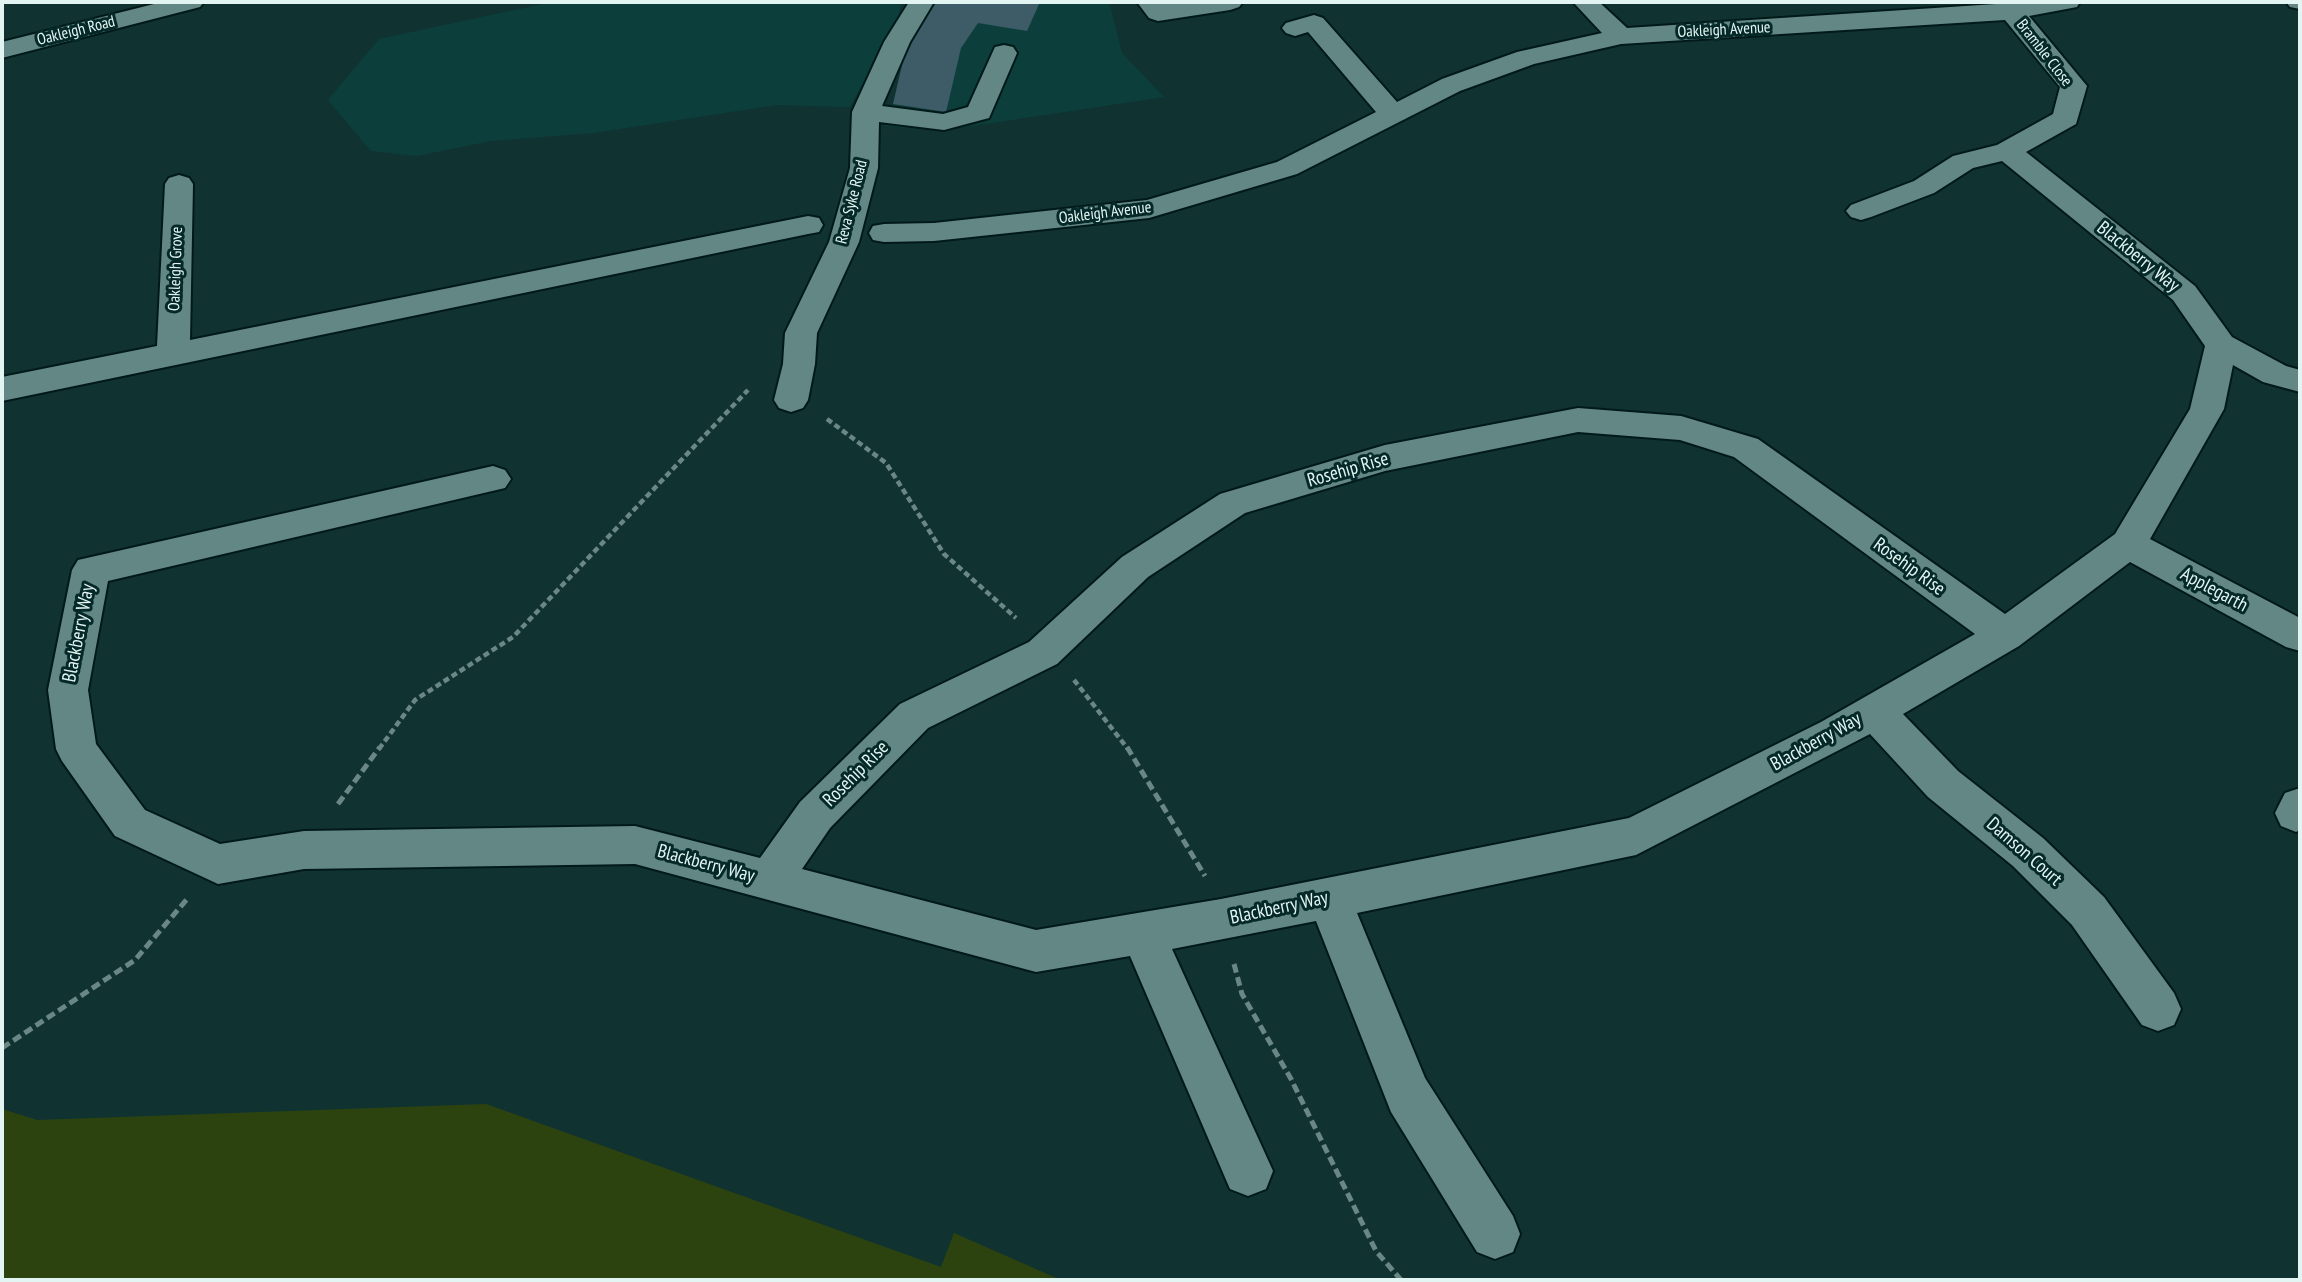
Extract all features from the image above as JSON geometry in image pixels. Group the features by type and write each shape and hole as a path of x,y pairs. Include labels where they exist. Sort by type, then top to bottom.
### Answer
{"street":[{"name":"Reva Syke Road","path":"791,400 800,349 844,242 864,169 866,112 897,42 922,2"},
{"path":"1150,2 1158,13 1230,2"},
{"path":"1585,2 1621,36"},
{"name":"Oakleigh Avenue","path":"884,233 934,232 1149,209 1287,168 1451,85 1526,58 1621,36 2012,12 2068,2"},
{"name":"Oakleigh Road","path":"2,50 172,4"},
{"name":"Bramble Close","path":"1861,211 1924,187 1963,162 2007,151 2066,118 2074,86 2012,12"},
{"path":"1295,28 1314,23 1392,113"},
{"path":"866,112 944,122 979,112 1004,53"},
{"name":"Blackberry Way","path":"493,479 92,570 68,690 76,749 130,823 218,864 304,850 635,845 1036,951 1222,920 1636,835 1835,734 2005,635 2128,544 2207,409 2221,345 2184,293 2007,151"},
{"name":"Oakleigh Grove","path":"173,355 179,184"},
{"path":"2,389 808,225"},
{"path":"2221,345 2275,374 2300,381"},
{"name":"Rosehip Rise","path":"770,880 815,815 914,716 1043,653 1135,567 1233,503 1385,458 1578,420 1681,428 1746,448 2005,635"},
{"name":"Applegarth","path":"2128,544 2300,635"},
{"name":"Damson Court","path":"1873,710 1942,784 2028,852 2088,911 2158,1009"},
{"path":"1329,897 1408,1095 1495,1234"},
{"path":"1142,933 1248,1171"}],"path":[{"path":"304,850 415,700 513,637 800,349"},
{"path":"2,1048 135,960 218,864"},
{"path":"1222,920 1242,995 1291,1079 1376,1251 1401,1280"}],"shaded area":[{"path":"552,2 901,2 898,18 850,107 777,105 593,133 491,141 417,156 371,151 328,100 379,39"},
{"path":"934,2 1109,2 1122,53 1164,97 939,131 884,126 893,104 906,48"}],"green space":[{"path":"486,1104 941,1267 954,1233 1061,1280 2,1280 2,1109 37,1120"}],"building":[{"path":"934,2 1040,2 1027,31 978,23 961,48 946,112 893,104 906,48"}]}
